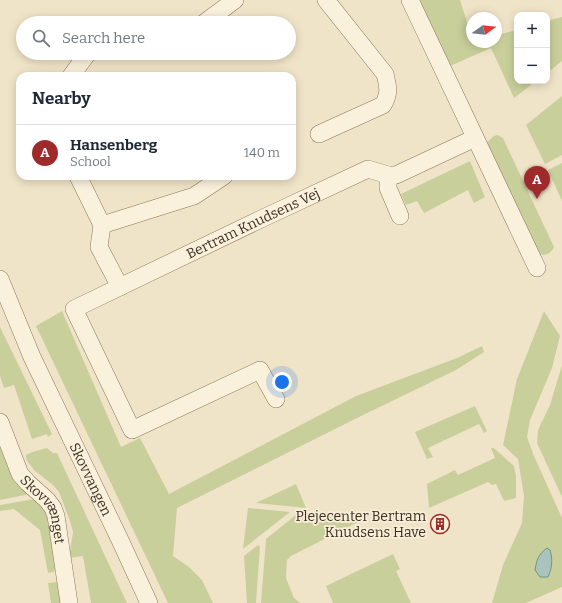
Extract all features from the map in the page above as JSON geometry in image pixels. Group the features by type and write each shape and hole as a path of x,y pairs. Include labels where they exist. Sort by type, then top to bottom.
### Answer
{"street":[{"path":"213,16 235,0"},
{"path":"319,134 383,105 386,100 388,88 385,74 326,0"},
{"path":"410,0 537,268"},
{"path":"74,72 83,60"},
{"path":"400,216 388,188 388,175 396,174 475,138"},
{"name":"Bertram Knudsens Vej","path":"276,399 260,370 132,430 74,309 368,169 388,175"},
{"path":"80,180 102,225 99,247 120,287"},
{"path":"102,225 194,196 218,180"},
{"name":"Skovvangen","path":"0,279 32,357 149,603"},
{"name":"Skovvangen","path":"0,302 32,357"},
{"name":"Skovvænget","path":"0,422 20,474 53,508 56,516 69,603"}],"green space":[{"path":"418,0 460,0 466,19 466,48 491,48 450,66"},
{"path":"562,17 562,61 550,71 550,48 550,20"},
{"path":"514,31 514,84 532,84 514,98 491,48 502,48 502,34"},
{"path":"562,96 562,155 545,164 526,125"},
{"path":"498,135 503,138 554,247 548,254 539,255 486,143 494,136"},
{"path":"470,161 485,197 474,203 468,190 424,213 417,201 406,205 401,194"},
{"path":"562,163 562,201 548,170"},
{"path":"62,311 121,447 140,438 169,494 356,396 457,358 482,346 484,352 456,370 177,508 173,556 189,567 202,580 213,603 168,603 36,326"},
{"path":"544,311 560,336 552,368 530,420 527,437 562,518 562,587 526,603 492,603 503,565 522,523 524,496 518,459 503,445 517,379"},
{"path":"0,327 52,434 48,437 47,434 32,439 14,385 4,388 0,376"},
{"path":"562,365 562,497 537,443 538,430 550,405"},
{"path":"475,406 487,431 484,433 479,424 428,448 433,457 427,459 415,432"},
{"path":"0,438 35,493 0,500"},
{"path":"47,448 53,453 57,453 127,603 91,603 83,556 69,558 73,532 59,492 53,485 34,470 26,459 26,455"},
{"path":"491,448 494,448 514,466 516,476 516,498 504,501 496,484 492,485 488,482 429,508 427,484 455,470 458,475 495,458"},
{"path":"296,484 306,508 256,503"},
{"path":"40,498 49,515 57,568 53,572 48,573 40,530 14,509 0,511 0,505"},
{"path":"248,508 290,512 243,549"},
{"path":"297,514 313,514 362,520 291,556 287,560 286,578 294,598 300,603 261,603 266,539"},
{"path":"258,545 260,547 256,603 247,603 244,556"},
{"path":"393,554 400,569 396,571 411,603 333,603 326,586"},
{"path":"57,582 64,603 51,603 48,583"}],"water":[{"path":"547,548 550,550 552,564 548,577 540,577 535,570 536,563 540,555"}],"place":[{"name":"Hansenberg","path":"537,199"},
{"name":"Plejecenter Bertram Knudsens Have","path":"440,524"}]}
